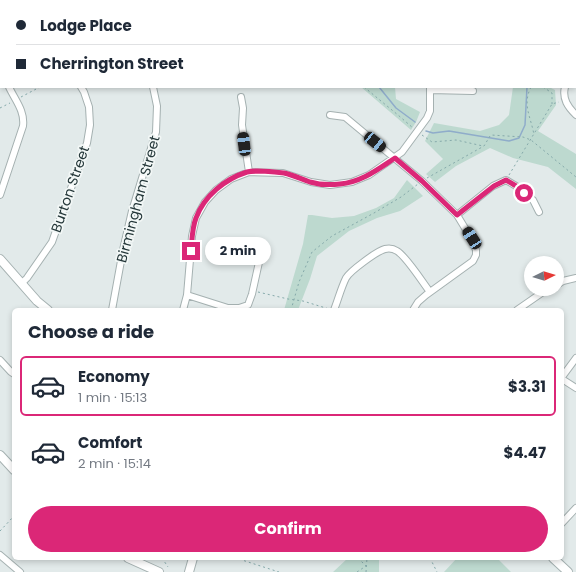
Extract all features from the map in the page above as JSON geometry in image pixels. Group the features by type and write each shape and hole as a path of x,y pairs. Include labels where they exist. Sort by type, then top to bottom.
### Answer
{"street":[{"path":"0,195 24,120 22,110 9,88"},
{"name":"Burton Street","path":"22,283 52,242 87,143 90,125 89,107 82,88"},
{"name":"Birmingham Street","path":"112,308 132,211 156,132 157,106 153,88"},
{"path":"184,308 187,295 192,236 196,218 205,202 216,190 231,179 249,172 283,173 312,182 330,185 352,182 369,175 402,152 427,118 430,111 430,88 473,91"},
{"path":"565,88 563,92 565,100 576,115"},
{"path":"241,97 243,108 242,125 249,172"},
{"path":"330,115 345,117 422,181 457,215 472,238 476,250 476,255 473,261 430,292 418,302 414,308"},
{"path":"457,215 494,186 506,180 533,200 539,212"},
{"path":"187,295 228,308 239,308 248,304 252,294 263,244"},
{"path":"332,308 348,275 378,252 386,249 393,249 401,254 430,292"},
{"path":"0,259 37,301 46,308"},
{"path":"564,281 576,278"},
{"path":"520,308 538,296"},
{"path":"564,375 576,358"},
{"path":"0,360 12,373"},
{"path":"564,379 576,388"},
{"path":"0,455 12,468"},
{"path":"564,521 576,508"},
{"path":"0,555 20,572"},
{"path":"132,560 159,572"},
{"path":"189,572 192,560"},
{"path":"555,560 568,572"}],"path":[{"path":"20,97 38,88"},
{"path":"365,88 413,129"},
{"path":"531,88 528,94 527,104 528,116 534,135"},
{"path":"509,176 552,104 552,93 544,88"},
{"path":"0,108 10,102"},
{"path":"552,104 559,102"},
{"path":"422,135 432,142 456,140 484,146"},
{"path":"427,179 484,146 489,137 492,135 516,136 531,140 576,177"},
{"path":"292,308 299,282 312,252 332,236 401,197 418,184"},
{"path":"256,292 303,301 328,308"},
{"path":"0,531 12,518"},
{"path":"163,560 168,567"},
{"path":"245,560 279,572"},
{"path":"360,560 366,566"},
{"path":"366,572 367,560"},
{"path":"431,560 437,572"},
{"path":"357,572 366,566"}],"green space":[{"path":"362,88 395,88 396,99 420,112 411,130"},
{"path":"513,88 551,88 555,90 556,105 538,131 576,154 576,189 548,167 513,158 490,148 456,166 435,182 426,174 443,159 425,141 434,123 480,131 499,125 509,115"},
{"path":"407,180 423,196 400,211 377,218 349,231 317,256 299,308 285,308 303,244 308,215 332,218 354,216 376,208 394,198"},
{"path":"346,560 379,560 379,572 333,572"},
{"path":"455,560 499,560 511,572 444,572"}],"waterway":[{"path":"380,88 396,108 415,122"},
{"path":"426,131 433,133 449,131 509,141 519,138 525,125 527,88"}],"route":[{"path":"191,251 192,236 196,218 205,202 216,190 231,179 249,172 283,173 312,182 330,185 341,184 352,182 369,175 395,158 422,181 457,215 494,186 506,180 524,193"}]}
